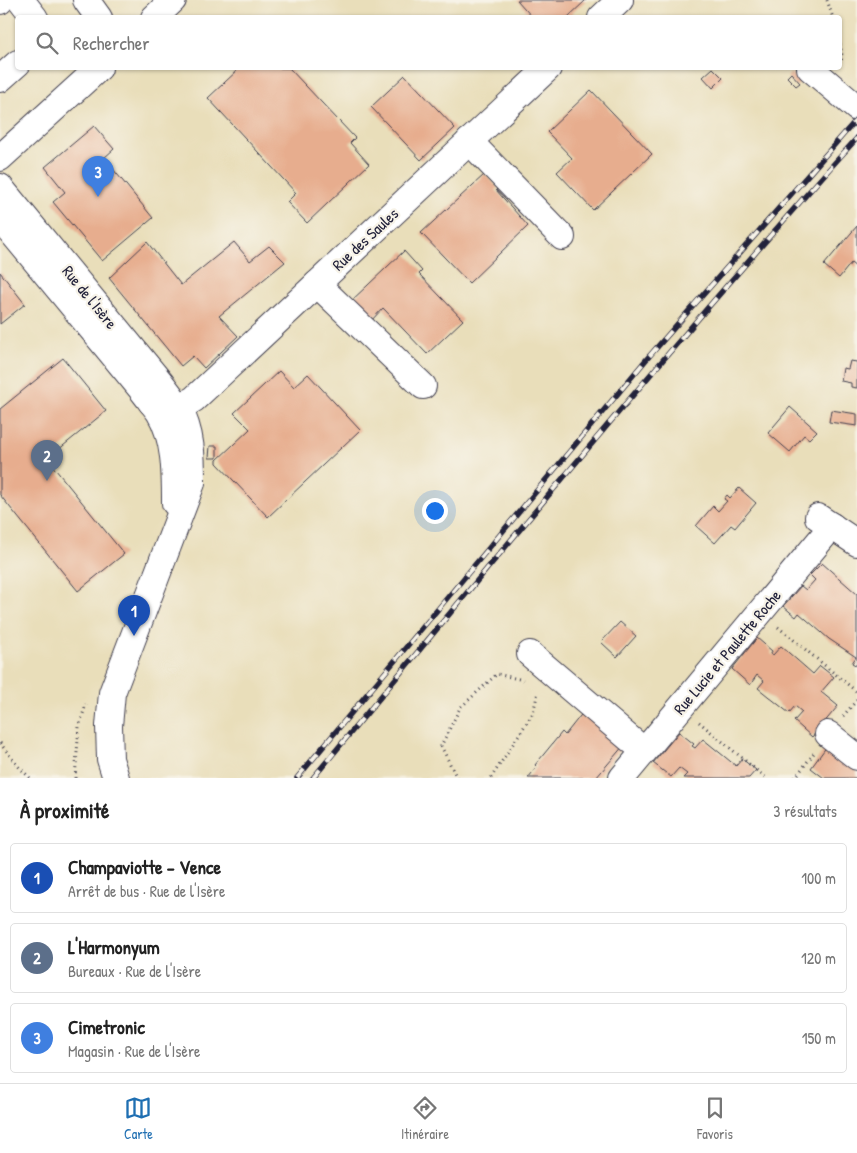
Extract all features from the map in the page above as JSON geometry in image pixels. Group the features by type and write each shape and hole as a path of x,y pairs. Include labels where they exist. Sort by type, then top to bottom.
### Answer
{"street":[{"path":"21,0 33,15"},
{"path":"86,0 97,15"},
{"path":"157,15 173,0"},
{"path":"604,15 620,0"},
{"path":"0,79 15,66"},
{"path":"0,158 97,70"},
{"name":"Rue des Saules","path":"179,408 194,399 546,70"},
{"path":"815,70 835,78 857,108"},
{"path":"470,141 562,237"},
{"name":"Rue de l'Isère","path":"0,187 161,383 179,408 188,431 192,454 192,483 112,693 109,726 110,759 116,778"},
{"name":"Rue de l'Isère","path":"0,218 160,414 169,438 175,474 176,524"},
{"path":"317,284 423,386"},
{"path":"151,402 179,408"},
{"name":"Rue Lucie et Paulette Roche","path":"622,778 643,750 761,612 825,521 857,543"},
{"path":"530,654 643,750"},
{"path":"828,734 857,757"}],"path":[{"path":"827,0 832,15"},
{"path":"761,612 857,692"},
{"path":"458,778 441,746 460,708 497,674 531,681"},
{"path":"491,778 533,713 538,691"},
{"path":"681,707 766,778"},
{"path":"0,743 30,778"}],"building":[{"path":"517,0 586,0 570,15 530,15"},
{"path":"238,70 291,70 355,138 350,143 369,164 307,223 287,202 296,193 208,98"},
{"path":"711,70 715,70 723,78 713,88 703,77"},
{"path":"791,73 800,83 796,86 787,77"},
{"path":"405,75 455,128 421,160 371,107"},
{"path":"591,90 652,154 593,210 557,172 572,158 547,132"},
{"path":"94,126 114,149 104,158 153,218 102,261 53,202 65,192 45,167"},
{"path":"485,174 498,188 496,190 528,226 469,283 421,233"},
{"path":"857,226 857,268 851,263 839,278 824,265"},
{"path":"147,242 181,285 234,242 250,261 269,246 285,262 219,316 238,336 204,368 193,356 181,366 109,278"},
{"path":"404,251 422,271 419,274 463,320 427,354 383,308 370,322 350,302"},
{"path":"0,272 25,304 0,324"},
{"path":"63,358 106,411 47,459 124,554 78,591 0,495 0,409"},
{"path":"850,361 857,362 857,388 851,387 851,383 841,381 843,368 848,369"},
{"path":"279,371 294,387 308,374 360,430 268,517 217,463 217,460 250,429 234,413"},
{"path":"790,407 817,431 809,439 804,435 790,452 768,433"},
{"path":"831,410 857,414 857,426 829,422"},
{"path":"210,446 217,446 217,458 209,458"},
{"path":"739,488 756,503 735,528 731,525 715,543 696,526 713,506 718,511 727,501 724,499 727,495 730,498"},
{"path":"822,563 857,594 857,666 852,663 856,657 829,639 799,613 796,617 783,606 801,586 806,590 815,580 810,575"},
{"path":"620,622 636,636 617,657 601,642"},
{"path":"757,638 772,651 771,654 773,655 781,646 813,674 820,666 834,677 821,692 838,706 812,737 794,721 802,712 795,706 789,713 758,688 764,681 757,675 750,685 732,669"},
{"path":"584,711 624,745 596,778 528,778 537,767 535,765 562,732 565,735"},
{"path":"679,732 694,744 692,746 695,748 703,739 736,766 742,759 756,770 749,778 683,778 687,774 679,768 671,777 653,763"},
{"path":"827,746 857,769 857,778 824,778 811,768"}],"railway":[{"path":"297,778 645,361 857,119"},
{"path":"313,778 650,375 857,138"}],"place":[{"name":"Cimetronic","path":"98,197"},
{"name":"L'Harmonyum","path":"47,481"},
{"name":"Champaviotte – Vence","path":"134,636"}]}
